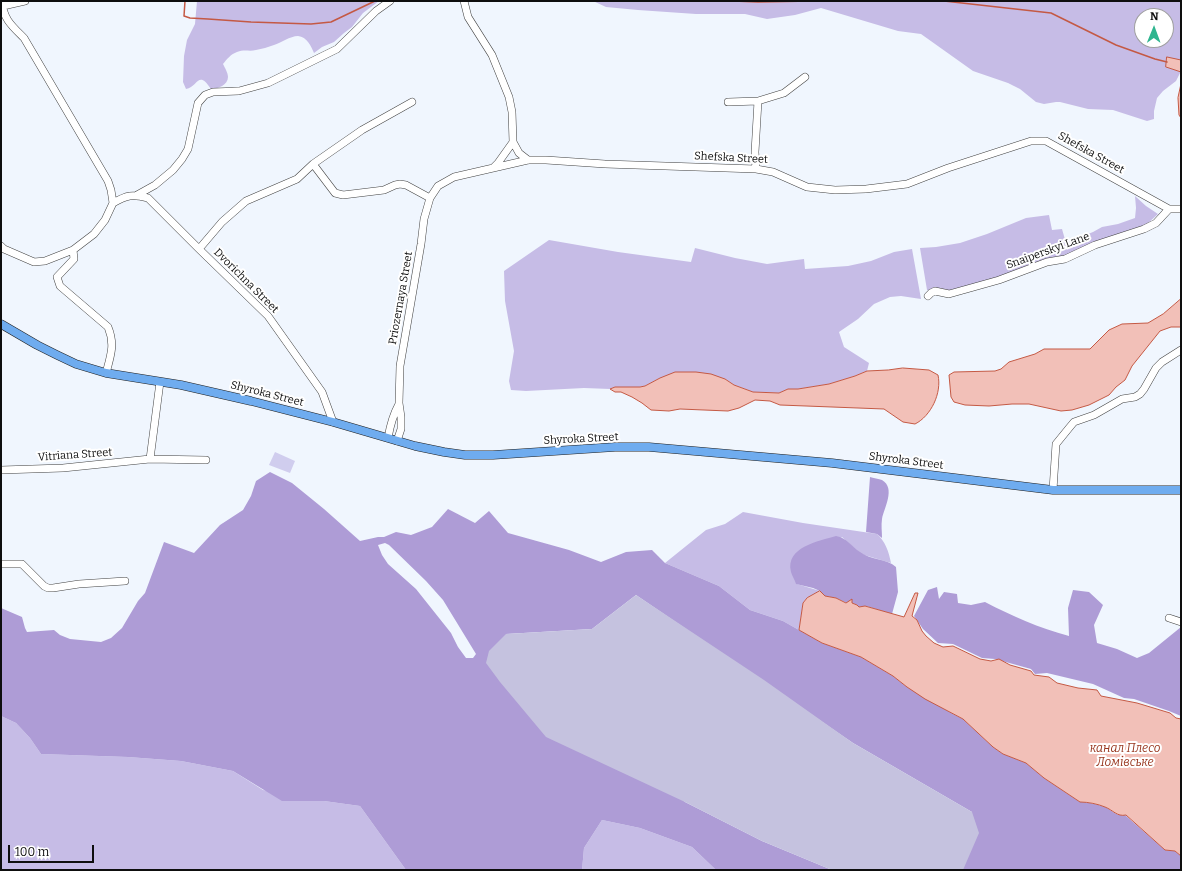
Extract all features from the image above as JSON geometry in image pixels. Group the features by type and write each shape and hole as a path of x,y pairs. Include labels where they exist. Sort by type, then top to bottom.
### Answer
{"main road":[{"name":"Shyroka Street","path":"1,324 37,345 76,364 106,372 252,401 333,422 397,441 444,452 465,455 494,455 615,447 649,447 832,463 1053,490 1181,490"}],"street":[{"path":"1,246 4,249 34,262 44,261 73,250 94,234 106,220 113,202 108,181 24,38 7,20 2,4 25,1"},
{"path":"113,202 125,196 137,196 155,185 173,170 188,149 198,103 205,95 213,92 239,91 268,83 336,49 376,11 390,1"},
{"path":"464,1 468,17 492,55 509,97 512,112 513,142 519,153 528,160"},
{"path":"728,102 758,101 784,93 804,77"},
{"path":"756,169 755,152 758,101"},
{"path":"199,249 222,222 246,201 297,179 313,164 362,130 412,102"},
{"name":"Shefska Street","path":"430,198 438,186 454,177 528,160 756,169 773,172 807,187 835,190 866,189 907,184 948,168 1032,140 1039,140 1046,141 1169,208 1181,209"},
{"path":"491,168 498,163 513,142"},
{"path":"313,164 335,193 343,195 384,190 400,184 406,185 430,198"},
{"name":"Dvorichna Street","path":"137,196 148,198 268,316 322,392 333,422"},
{"name":"Priozernaya Street","path":"399,403 400,366 424,219 430,198"},
{"name":"Snaiperskyi Lane","path":"928,296 935,291 949,294 1023,272 1047,262 1065,259 1095,246 1144,229 1156,222 1169,208"},
{"path":"73,250 74,259 57,277 60,286 108,327 112,336 113,346 106,372"},
{"path":"1053,490 1056,444 1074,422 1094,415 1122,399 1140,394 1156,368 1162,362 1181,350"},
{"path":"150,459 160,382"},
{"path":"388,438 394,413 399,403"},
{"path":"397,441 401,417 399,403"},
{"name":"Vitriana Street","path":"1,470 63,468 150,459 206,460"},
{"path":"1,564 22,564 44,586 48,588 125,581"},
{"path":"1169,618 1181,622"}],"shaded area":[{"path":"197,1 379,1 363,13 352,27 334,42 322,47 314,53 306,40 298,36 263,49 254,51 240,51 231,55 223,64 227,72 228,80 222,86 211,89 207,83 201,80 190,88 186,89 183,82 184,56 187,40 195,24"},
{"path":"593,1 1181,1 1181,71 1176,81 1163,91 1157,98 1154,119 1147,121 1113,110 1088,109 1060,102 1044,104 1036,102 1020,89 1008,83 973,71 921,34 898,31 821,8 795,15 767,19 745,14 696,14 606,7"},
{"path":"1135,196 1158,214 1147,224 1071,253 948,294 927,290 920,248 960,243 1026,218 1049,215 1052,230 1062,229 1066,243 1102,227 1118,224 1135,218"},
{"path":"549,240 618,252 691,262 695,248 767,264 804,259 805,269 848,266 871,261 894,252 912,249 921,299 901,296 890,297 874,304 858,319 839,332 844,347 869,363 867,371 829,384 798,389 788,389 779,393 753,392 734,385 725,379 660,378 640,387 526,391 511,390 509,381 514,351 505,301 504,271"},
{"path":"275,452 295,461 290,473 269,465"},
{"path":"270,472 292,483 360,541 384,537 396,532 411,535 432,527 448,509 475,523 489,511 508,533 569,550 601,562 626,552 652,550 665,563 719,586 750,610 783,621 822,643 861,657 893,676 907,687 963,719 993,747 1003,754 1026,763 1044,778 1080,802 1099,805 1117,814 1125,815 1165,850 1175,851 1181,856 1181,870 962,870 972,812 853,743 636,595 592,629 506,634 685,802 762,841 832,870 716,870 692,847 640,828 602,820 584,848 582,870 406,870 360,806 324,801 282,801 233,771 181,761 128,757 41,754 30,738 16,723 1,716 1,608 22,617 27,632 54,630 60,635 70,639 101,642 111,638 122,628 138,601 145,593 164,542 194,553 220,525 243,510 251,496 256,481","holes":["385,543 389,545 443,600 476,654 473,658 466,658 458,647 451,633 416,589 388,564 378,545"]},
{"path":"870,477 882,480 886,484 889,493 883,514 882,538 877,534 866,532"},
{"path":"743,512 877,534 886,547 891,563 861,554 842,537 797,584 820,591 807,598 803,603 799,630 783,621 750,610 719,586 665,563 706,530 725,524"},
{"path":"836,536 846,540 864,555 888,562 896,567 898,592 892,614 866,606 859,607 852,603 847,603 836,598 825,596 820,591 813,588 796,584 791,572 791,563 793,557 798,551 805,546"},
{"path":"937,587 939,599 944,592 957,594 958,603 971,605 985,602 1026,621 1069,636 1068,608 1073,590 1089,592 1103,605 1094,625 1097,643 1117,649 1137,658 1149,653 1181,627 1181,716 1134,699 1124,698 1093,684 1047,673 1035,674 1031,669 995,659 982,658 953,644 938,643 923,629 914,616 928,590"},
{"path":"636,595 764,680 853,743 972,812 979,833 963,870 832,870 762,841 685,802 546,737 486,663 489,651 506,634 592,629"},
{"path":"1,716 16,723 30,738 41,754 128,757 181,761 233,771 263,790 360,806 406,870 1,870"},
{"path":"602,820 640,828 692,847 716,870 582,870 584,848"}],"water":[{"path":"1167,57 1181,60 1181,72 1166,67"},
{"path":"1181,84 1181,118 1179,115 1178,98"},
{"path":"1181,299 1181,327 1171,327 1160,331 1132,366 1125,380 1109,395 1089,405 1072,410 1061,411 1029,404 989,406 965,405 954,402 951,397 949,375 954,372 995,371 1001,369 1009,362 1035,354 1044,349 1090,349 1109,330 1122,324 1148,323 1163,314"},
{"path":"903,368 929,370 938,375 939,382 937,396 934,403 926,416 915,424 903,422 884,409 780,405 770,401 755,400 739,408 728,411 680,409 669,411 651,410 632,397 610,389 615,387 645,386 675,372 696,372 711,374 753,392 779,393 788,389 798,389 829,384 867,371"},
{"name":"канал Плесо Ломівське","path":"820,591 825,596 836,598 846,603 852,599 852,603 859,607 865,606 904,617 915,593 918,593 912,616 917,620 926,636 934,643 943,647 953,646 980,659 991,661 999,659 1010,665 1031,671 1034,675 1049,677 1057,683 1078,688 1097,690 1101,696 1137,703 1170,713 1176,718 1181,719 1181,856 1175,851 1165,850 1126,815 1118,814 1099,805 1080,802 1044,778 1026,763 1003,754 993,747 963,719 925,699 893,676 861,657 822,643 799,630 803,603 807,598"}],"waterway":[{"path":"185,1 184,16 190,18 311,24 331,22 375,1"},
{"path":"733,1 812,1"},
{"path":"944,1 1051,13 1116,45 1167,62"}]}
